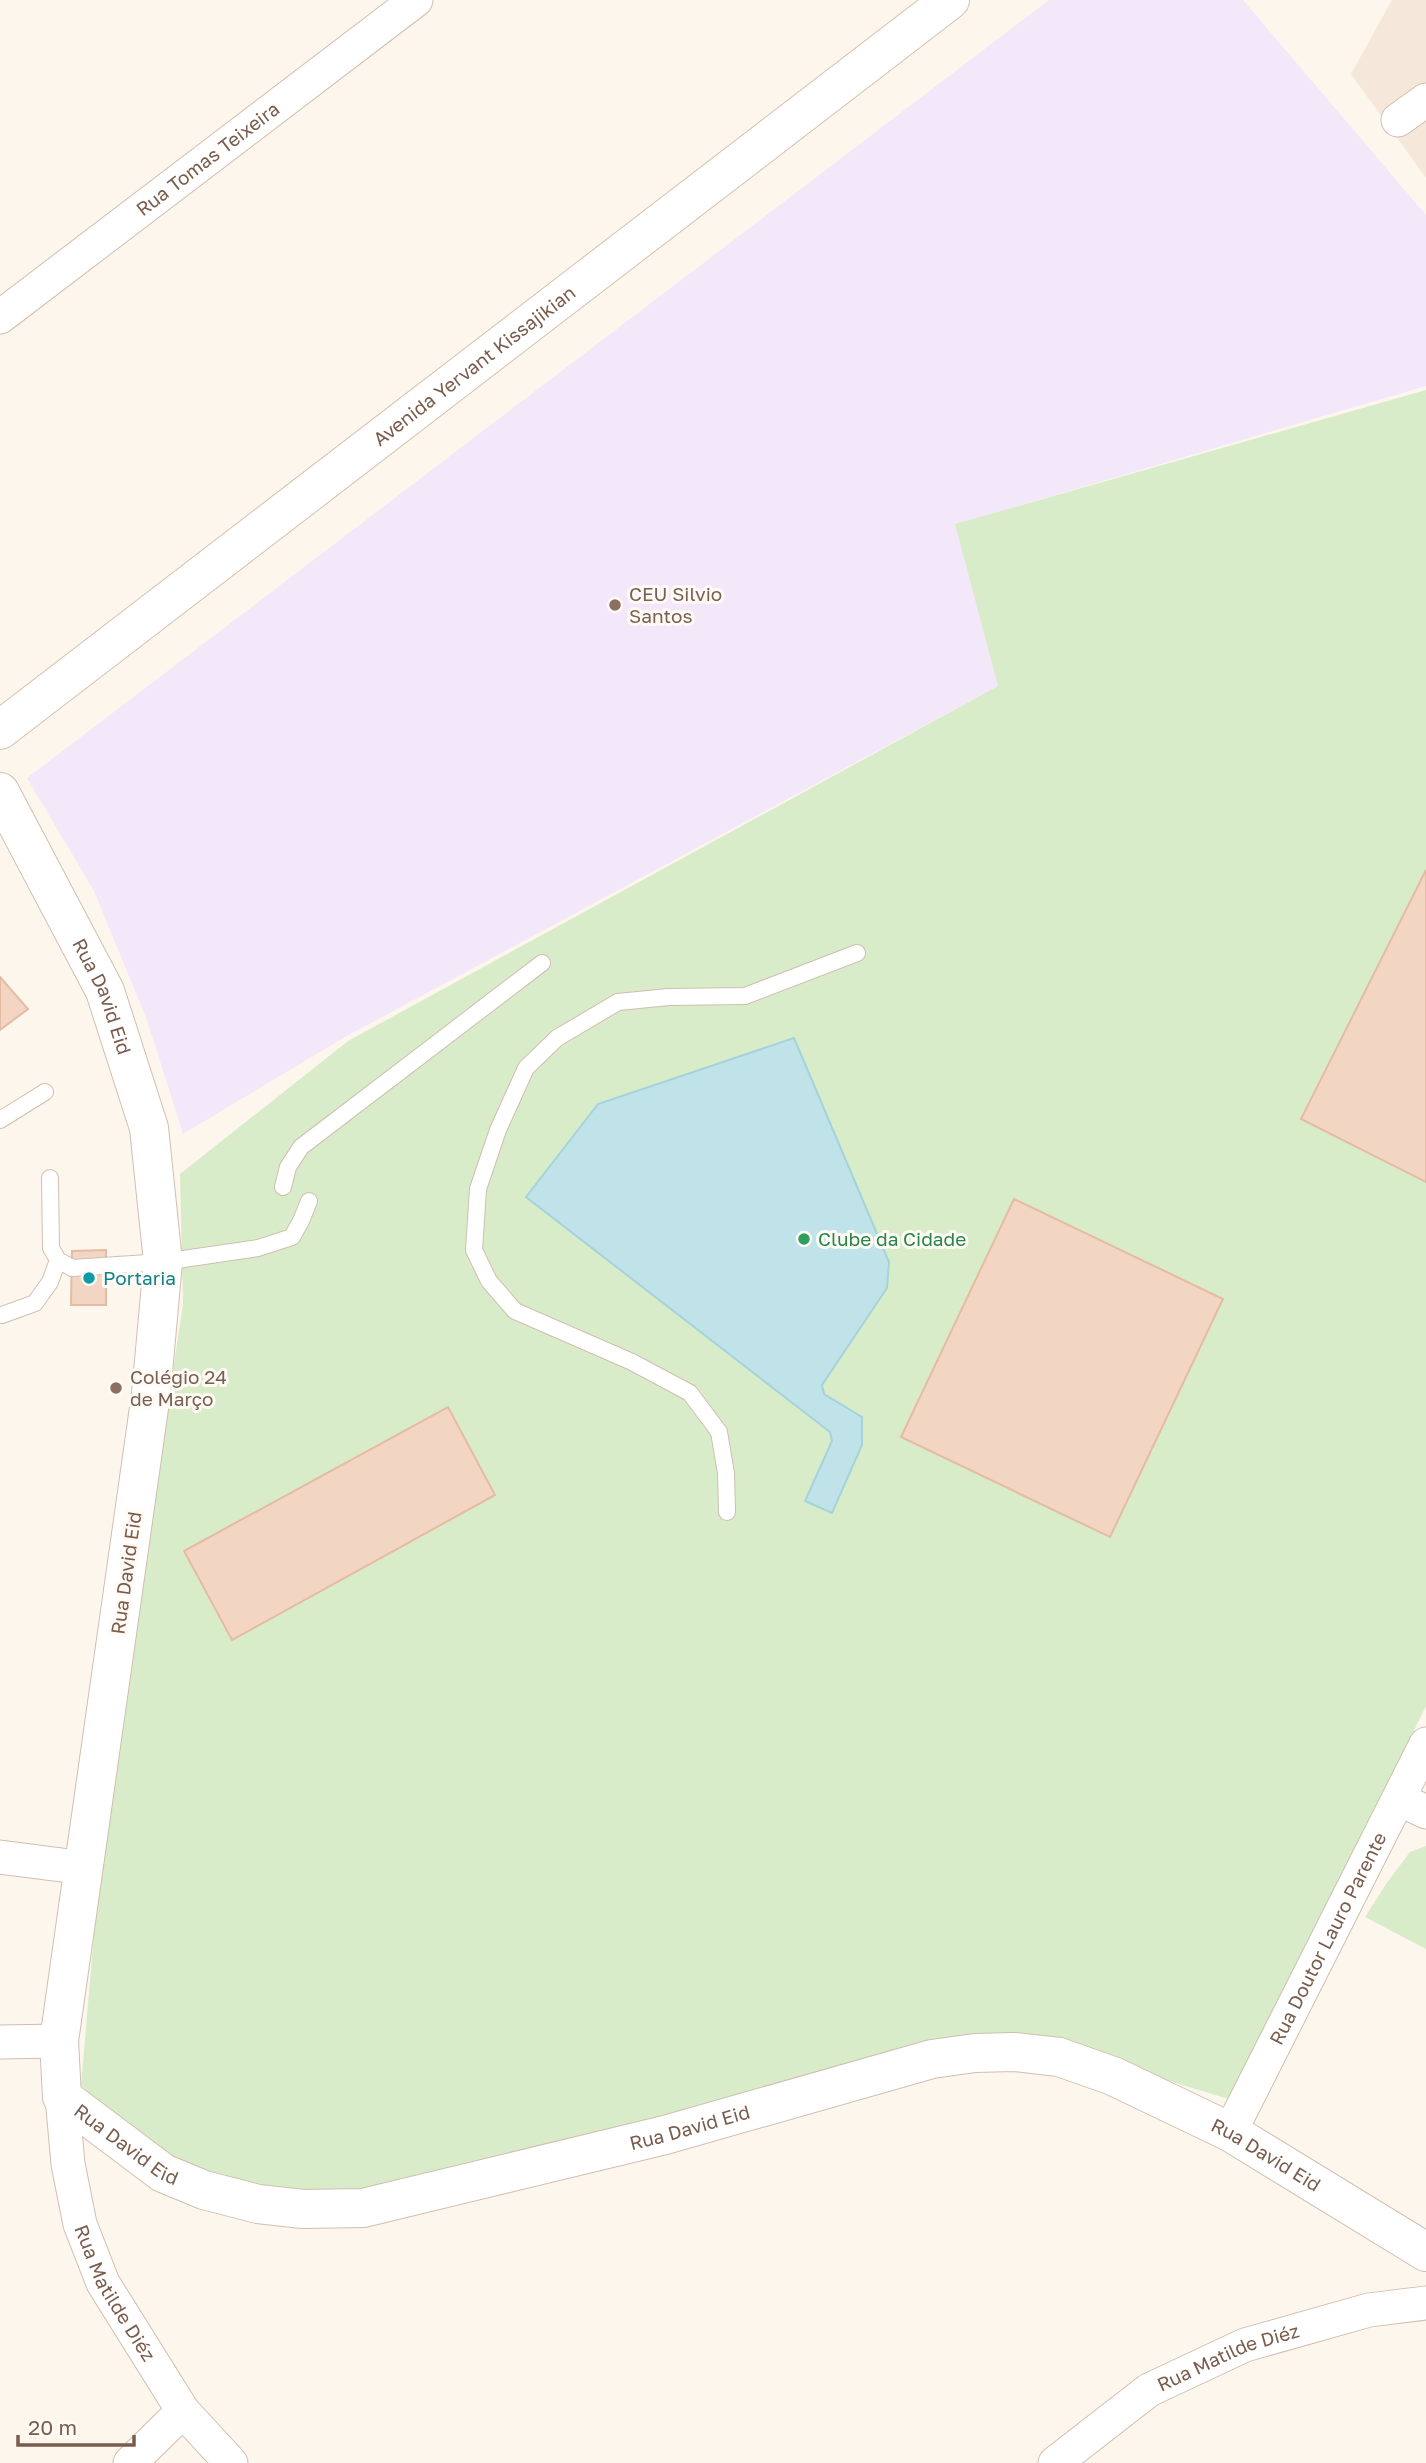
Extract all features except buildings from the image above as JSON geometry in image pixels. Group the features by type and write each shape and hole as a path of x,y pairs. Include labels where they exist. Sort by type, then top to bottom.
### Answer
{"street":[{"name":"Rua Tomas Teixeira","path":"0,317 416,0"},
{"name":"Avenida Yervant Kissajikian","path":"0,730 950,0"},
{"path":"1398,120 1426,100"},
{"name":"Rua David Eid","path":"0,792 105,990 149,1128 163,1262 151,1394 59,2041 62,2097 163,2173 227,2197 303,2209 363,2207 665,2135 932,2059 975,2053 1014,2052 1059,2057 1113,2076 1230,2132 1426,2252"},
{"name":"Rua Doutor Lauro Parente","path":"1230,2132 1413,1805 1426,1744"},
{"path":"0,1857 85,1868"},
{"path":"0,2042 59,2041"},
{"name":"Rua Matilde Diéz","path":"62,2097 68,2164 80,2224 103,2283 183,2411 231,2463"},
{"name":"Rua Matilde Diéz","path":"1055,2463 1149,2390 1245,2345 1369,2310 1426,2303"},
{"path":"130,2463 183,2411"}],"lane":[{"path":"727,1512 726,1473 719,1432 690,1393 632,1362 515,1311 489,1281 474,1250 478,1189 498,1130 526,1068 557,1038 618,1002 670,996 745,996 857,953"},
{"path":"283,1187 288,1167 301,1147 542,962"},
{"path":"0,1120 45,1092"},
{"path":"50,1178 51,1248 58,1260 72,1268 163,1262 258,1248 292,1237 302,1222 309,1201"},
{"path":"2,1315 36,1303 50,1282 58,1260"}],"shaded area":[{"name":"CEU Silvio Santos","path":"1049,0 1243,0 1426,215 1426,386 956,524 998,686 345,1037 183,1134 147,1020 94,891 27,778"},
{"path":"1392,0 1426,0 1426,178 1351,74"}],"green space":[{"name":"Clube da Cidade","path":"1426,390 1426,1706 1232,2100 1047,2044 285,2210 166,2171 81,2085 102,1841 183,1304 180,1174 348,1041 998,686 955,524"},
{"path":"1426,1846 1426,1949 1365,1917 1410,1852"}],"water":[{"path":"794,1038 889,1262 887,1288 822,1385 824,1394 862,1417 862,1445 832,1513 805,1501 832,1441 830,1432 526,1197 598,1104"}],"place":[{"name":"CEU Silvio Santos","path":"615,605"},
{"name":"Clube da Cidade","path":"804,1239"},
{"name":"Portaria","path":"89,1278"},
{"name":"Colégio 24 de Março","path":"116,1388"}]}
